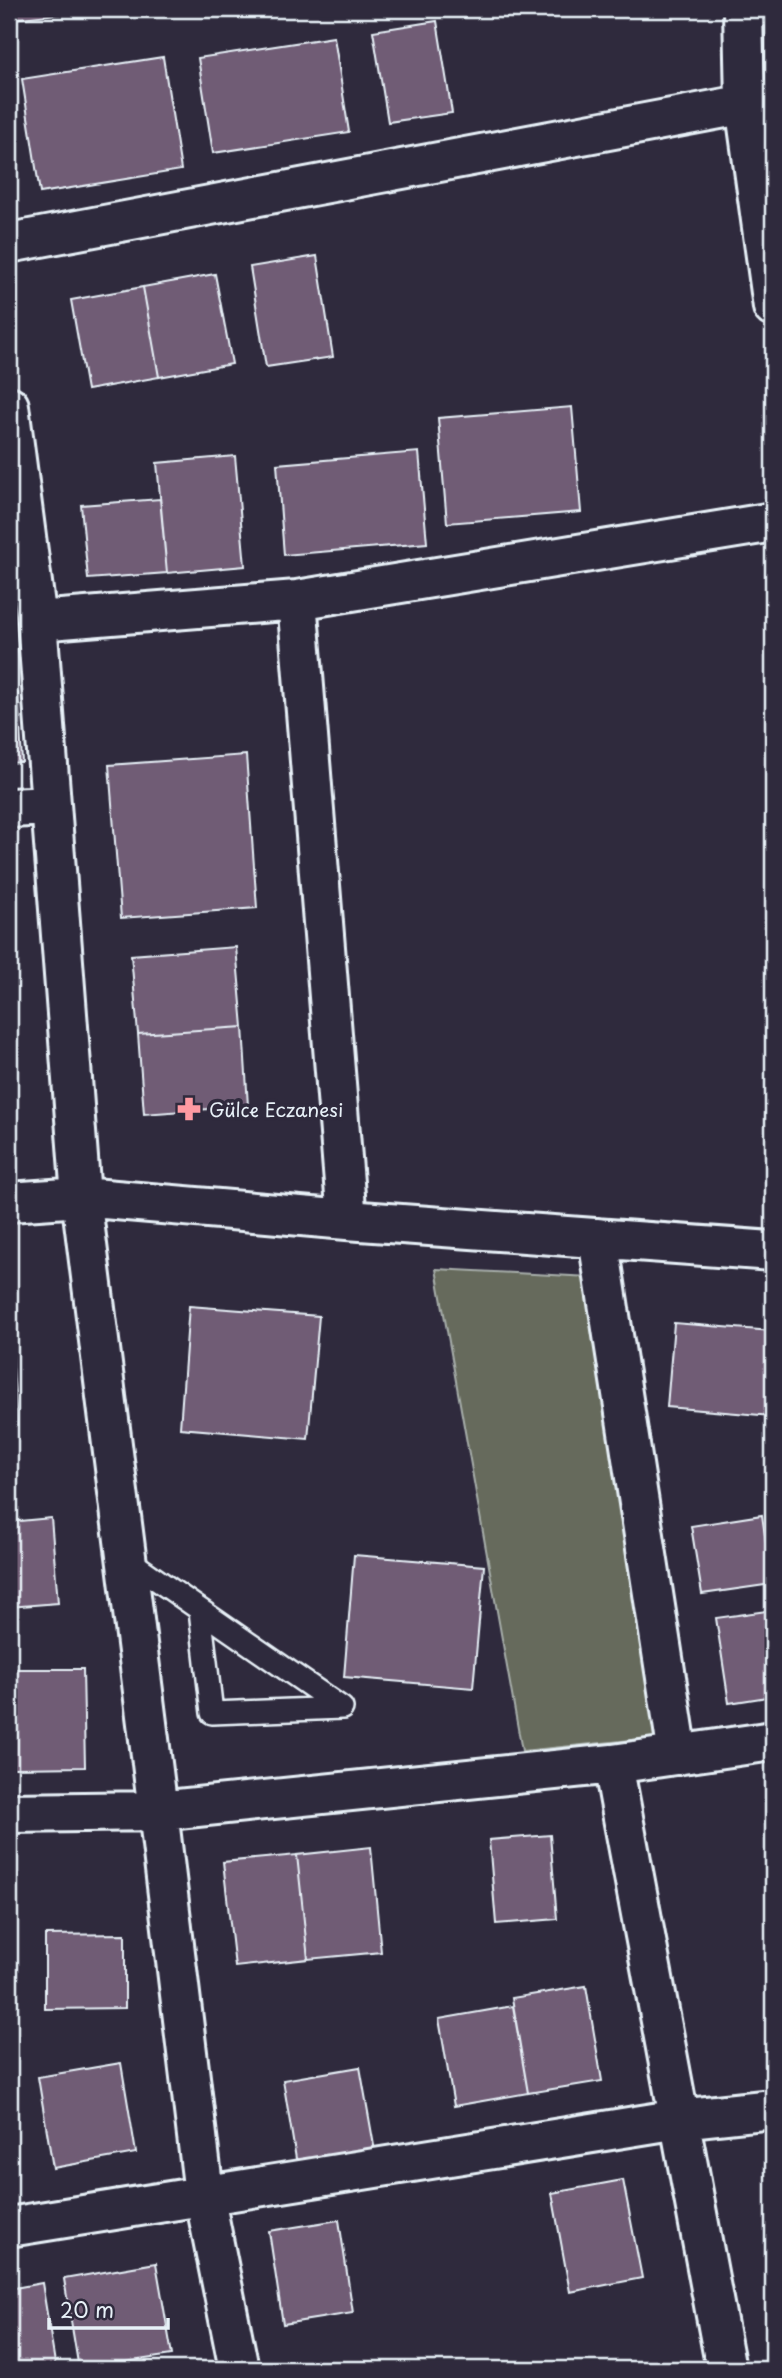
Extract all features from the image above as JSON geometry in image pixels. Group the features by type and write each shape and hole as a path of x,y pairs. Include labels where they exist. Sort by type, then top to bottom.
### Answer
{"street":[{"path":"743,9 759,102 773,307"},
{"path":"9,243 759,102"},
{"path":"9,406 37,621 80,1197 159,1811 204,2194 239,2369"},
{"path":"37,621 297,600 773,522"},
{"path":"297,600 347,1220"},
{"path":"9,808 51,806"},
{"path":"9,1202 80,1197 347,1220 773,1251"},
{"path":"598,1238 678,1755"},
{"path":"9,1812 159,1811 613,1764 773,1741"},
{"path":"613,1764 726,2369"},
{"path":"9,2227 679,2119 773,2109"}],"lane":[{"path":"127,1559 342,1708 212,1713 200,1610"}],"green space":[{"path":"436,1269 590,1277 662,1737 522,1751"}],"building":[{"path":"12,9 102,9 13,19"},
{"path":"437,21 452,113 388,122 373,31"},
{"path":"334,37 349,132 213,153 198,58"},
{"path":"163,57 181,170 40,193 22,79"},
{"path":"317,256 333,357 266,367 250,267"},
{"path":"215,274 232,364 159,377 143,287"},
{"path":"143,287 159,377 87,390 71,300"},
{"path":"572,407 581,512 447,523 438,418"},
{"path":"419,452 427,543 284,555 277,464"},
{"path":"235,456 245,566 167,573 157,463"},
{"path":"160,499 167,573 88,579 81,505"},
{"path":"18,693 22,762 9,763 9,694"},
{"path":"246,755 257,908 121,918 109,765"},
{"path":"236,947 243,1027 138,1034 131,955"},
{"path":"243,1027 248,1106 144,1114 138,1034"},
{"path":"189,1306 319,1316 308,1439 180,1428"},
{"path":"9,1308 17,1425 9,1425"},
{"path":"674,1323 773,1331 773,1416 667,1407"},
{"path":"762,1515 772,1584 702,1594 691,1526"},
{"path":"51,1518 58,1603 9,1607 9,1522"},
{"path":"354,1555 484,1566 473,1688 344,1677"},
{"path":"773,1610 773,1696 729,1703 716,1618"},
{"path":"12,1669 83,1669 85,1767 13,1768"},
{"path":"550,1835 557,1919 496,1924 489,1840"},
{"path":"371,1847 381,1952 308,1959 297,1855"},
{"path":"297,1855 308,1959 235,1967 223,1862"},
{"path":"125,1934 125,2008 45,2009 45,1935"},
{"path":"586,1986 602,2081 528,2093 512,1998"},
{"path":"513,2006 528,2093 454,2106 439,2019"},
{"path":"121,2063 136,2153 53,2168 38,2077"},
{"path":"360,2067 376,2157 298,2171 283,2080"},
{"path":"623,2180 642,2278 570,2292 552,2193"},
{"path":"339,2220 353,2313 283,2324 269,2231"},
{"path":"156,2263 172,2355 79,2369 64,2279"},
{"path":"42,2283 56,2369 9,2369 9,2289"}],"place":[{"name":"Gülce Eczanesi","path":"189,1109"}]}
